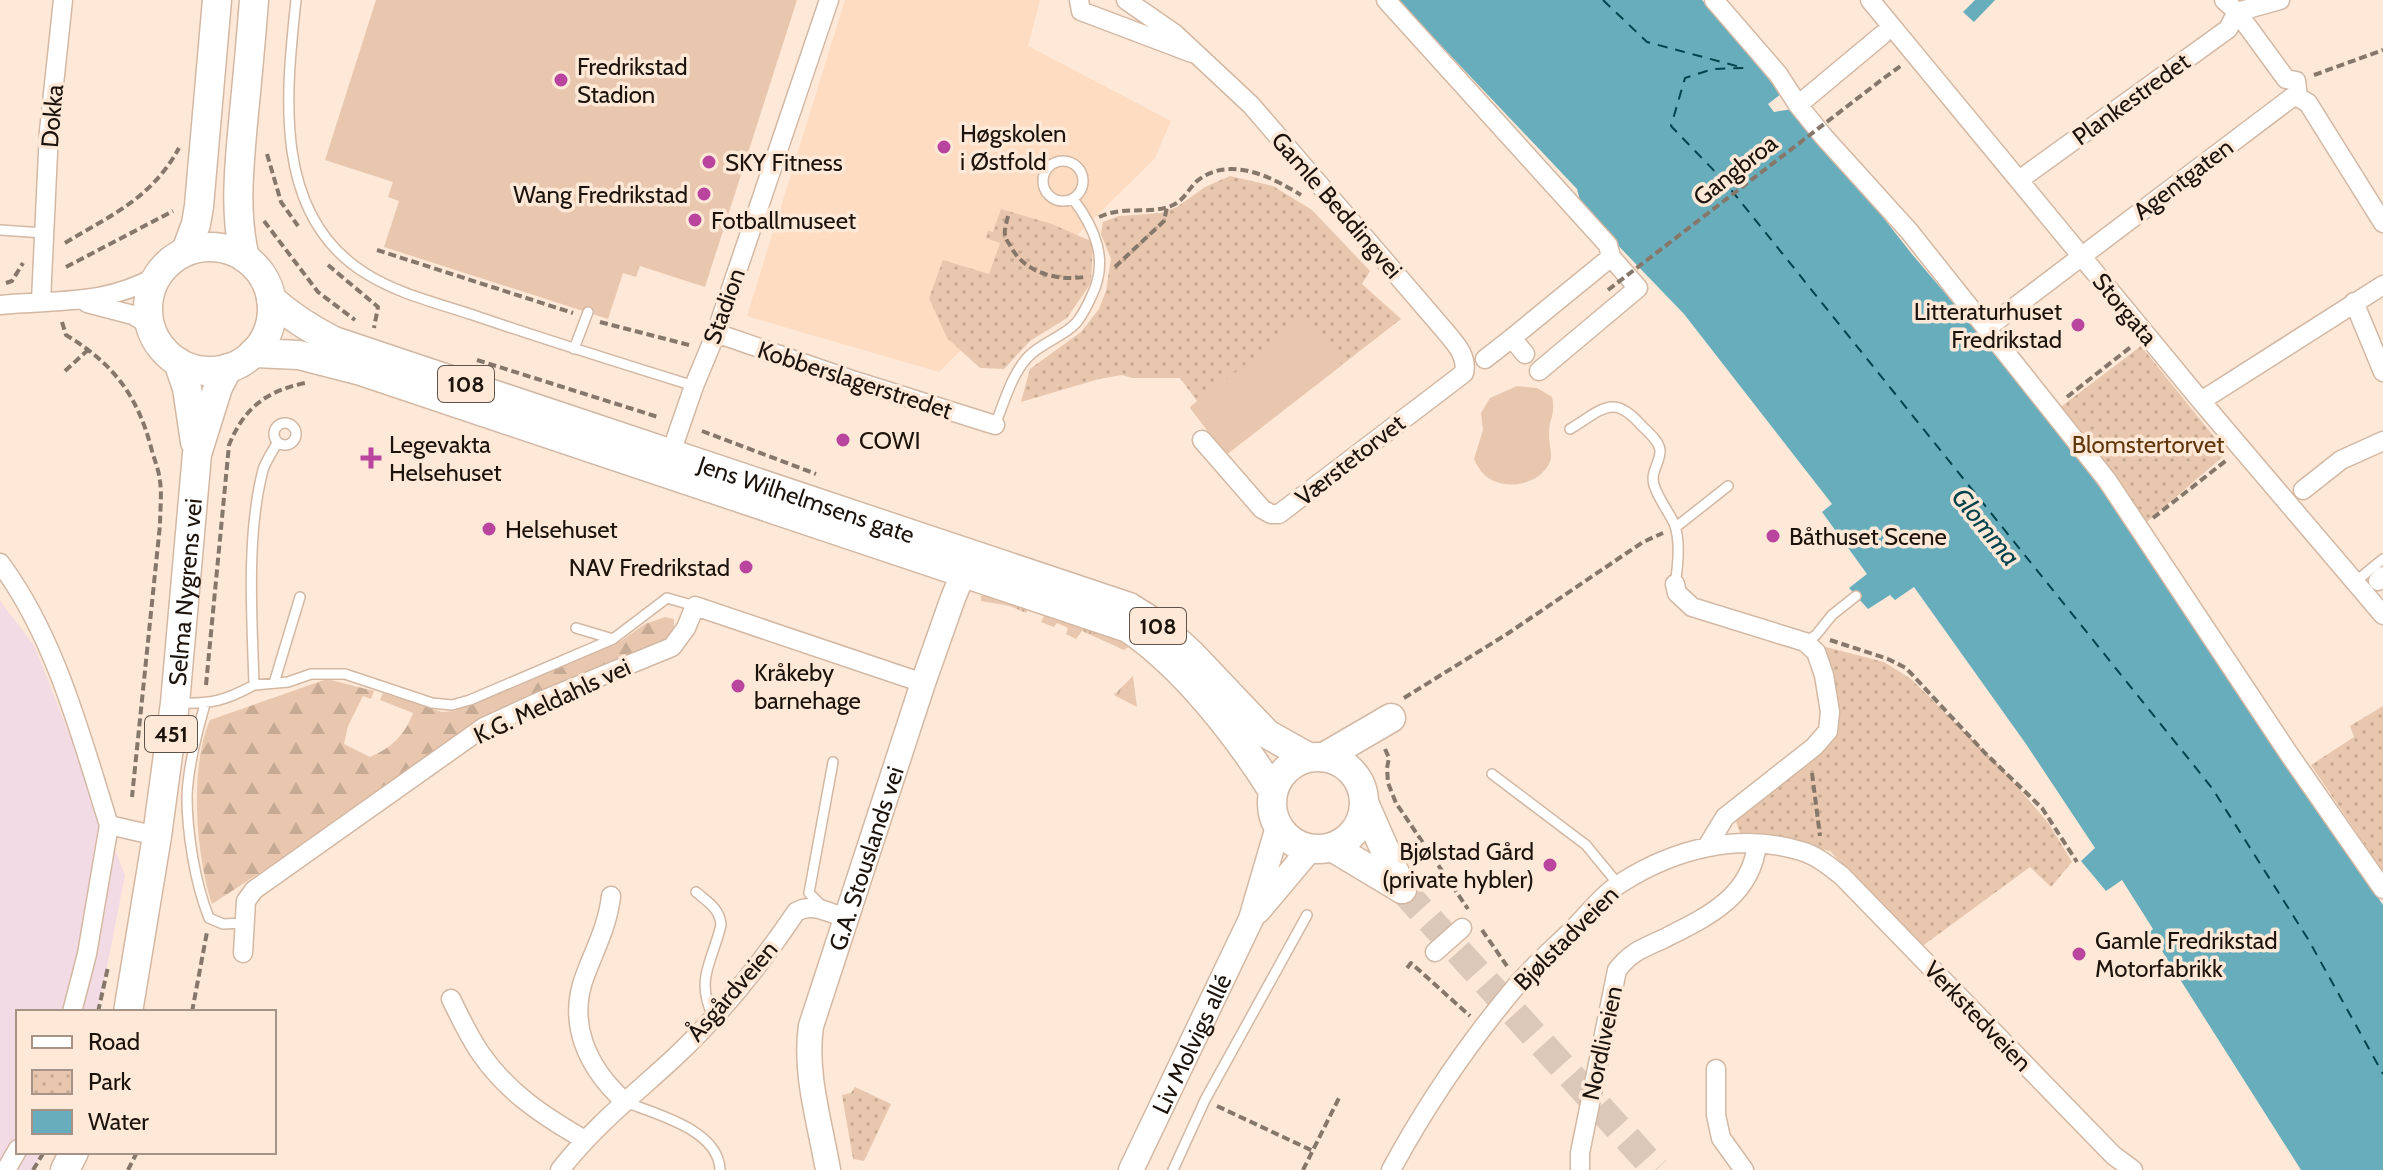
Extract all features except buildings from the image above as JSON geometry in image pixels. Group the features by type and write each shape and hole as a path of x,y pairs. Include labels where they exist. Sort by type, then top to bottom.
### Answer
{"main road":[{"path":"186,251 199,206 217,0"},
{"name":"108","path":"254,0 238,220 245,258 258,269 271,299"},
{"path":"245,258 232,251 201,247 174,258 157,276 148,300 150,326 161,347 178,362 203,370 228,368 253,353 269,328 271,299"},
{"name":"Jens Wilhelmsens gate","path":"271,299 306,328 334,341 667,463 968,564 1128,628 1150,643 1191,685 1246,749 1273,791 1272,804 1278,827"},
{"name":"Jens Wilhelmsens gate","path":"253,353 288,354 330,362 667,463"},
{"name":"Selma Nygrens vei","path":"178,362 187,388 197,454"},
{"name":"Selma Nygrens vei","path":"128,1010 175,703 197,454 218,387 228,368"},
{"name":"Jens Wilhelmsens gate","path":"968,564 1116,602 1142,614 1190,653 1267,734 1316,757 1344,764 1362,793"},
{"path":"1273,791 1282,773 1299,761 1316,757 1391,718 1362,793 1362,819 1345,841 1321,848"},
{"path":"1278,827 1298,844 1321,848 1402,889 1362,793"}],"street":[{"name":"Dokka","path":"41,301 49,131 63,0"},
{"name":"Stadion","path":"667,463 712,342 829,0"},
{"name":"Gamle Beddingvei","path":"1079,0 1081,11 1195,54"},
{"name":"Gamle Beddingvei","path":"1126,0 1175,34 1254,108 1451,339 1465,366"},
{"path":"1386,0 1608,245 1611,257 1638,288 1539,371"},
{"path":"1714,0 1778,74 1824,137 1909,231 2107,480 2289,754 2383,889"},
{"name":"Storgata","path":"1870,0 2201,401 2383,615"},
{"path":"2230,6 2280,0"},
{"path":"2230,6 2286,79 2293,93 2308,103 2383,223"},
{"name":"Plankestredet","path":"2019,180 2228,29 2230,6"},
{"path":"1798,105 1882,35"},
{"name":"Agentgaten","path":"1987,328 2293,93"},
{"path":"1485,359 1611,257"},
{"path":"0,305 80,301 119,293 157,276"},
{"path":"2201,401 2383,285"},
{"path":"80,301 133,315 150,326"},
{"path":"2354,302 2383,372"},
{"path":"1512,338 1525,354"},
{"name":"Kobberslagerstredet","path":"712,342 849,379 995,425"},
{"name":"Værstetorvet","path":"1202,440 1262,509 1279,514 1464,373 1465,366"},
{"path":"2303,490 2341,460 2383,441"},
{"path":"0,563 41,629 109,825 87,954 73,1010"},
{"name":"G.A. Stouslands vei","path":"828,1170 811,1072 809,1039 816,1006 838,915 968,564"},
{"path":"1675,584 1677,593 1692,607 1811,639 1824,675 1830,712 1828,731 1814,747 1725,817 1708,845"},
{"path":"695,606 923,683"},
{"name":"K.G. Meldahls vei","path":"243,953 246,901 254,890 484,727 672,647 686,628 695,606"},
{"path":"109,825 157,836"},
{"name":"Liv Molvigs allé","path":"1131,1170 1251,919 1278,827"},
{"name":"Bjølstadveien","path":"1391,1170 1410,1135 1478,1036 1519,983 1618,884 1664,859 1708,845 1757,844 1803,851 1824,862"},
{"name":"Nordliveien","path":"1580,1170 1580,1153 1617,970 1628,956 1695,923 1724,904 1747,880 1755,862 1757,844"},
{"name":"Liv Molvigs allé","path":"1251,919 1321,848"},
{"name":"Verkstedveien","path":"1824,862 1842,876 2113,1155 2133,1170"},
{"path":"611,896 606,925 585,974 577,1009 582,1043 588,1058 624,1101"},
{"name":"Åsgårdveien","path":"560,1170 624,1101 675,1057 713,1017 761,961 796,912 812,907 838,915"},
{"path":"1435,952 1467,922"},
{"path":"451,999 479,1051 509,1087 544,1117 585,1140"},
{"path":"1716,1069 1716,1115 1721,1138 1744,1170"},
{"path":"6,1170 16,1152"}],"lane":[{"path":"296,0 289,130 301,191 324,236 364,273 396,289 694,386"},
{"path":"1061,160 1078,166 1084,184 1073,199 1053,199 1046,191 1043,182 1051,164 1061,160"},
{"path":"995,425 1027,357 1076,323 1098,282 1101,263 1098,244 1089,221 1073,199"},
{"path":"0,230 44,233"},
{"path":"574,349 587,315"},
{"path":"1570,429 1607,407 1620,406 1630,412 1660,446 1654,468 1654,484 1676,527 1678,564 1675,584"},
{"path":"254,685 251,585 257,504 264,467 277,443"},
{"path":"1676,527 1728,486"},
{"path":"2354,582 2383,559"},
{"path":"1811,639 1832,615 1856,596"},
{"path":"274,683 300,597"},
{"path":"175,703 205,704 228,699 254,685 288,682 311,674 345,674 432,703 452,705 613,639 667,598 695,606"},
{"path":"576,628 613,639"},
{"path":"205,704 187,794 198,880 209,918 223,924 244,923"},
{"path":"833,762 809,893 838,915"},
{"path":"1492,774 1586,845 1618,884"},
{"path":"696,892 715,908 721,919 720,933 704,987 705,1000 713,1017"},
{"path":"1173,1170 1205,1100 1307,915"},
{"path":"624,1101 675,1121 697,1134 717,1154 720,1170"}],"path":[{"path":"2293,93 2383,50"},
{"name":"Gangbroa","path":"1608,290 1905,63"},
{"path":"23,263 63,244 140,197 167,167 183,137"},
{"path":"1089,221 1114,210 1153,210 1175,204 1188,194 1195,182 1209,174 1232,169 1279,182 1320,206 1331,198"},
{"path":"66,267 178,209"},
{"path":"258,215 273,229 318,292 353,319 374,328"},
{"path":"377,250 587,315 712,342"},
{"path":"60,315 66,335 89,349 134,399 160,481 160,525 132,797"},
{"path":"2067,396 2137,342"},
{"path":"65,371 89,349"},
{"path":"464,356 658,417"},
{"path":"2140,528 2233,455"},
{"path":"1399,701 1643,542 1676,527"},
{"path":"1811,639 1888,659 1906,668 1985,753 2042,808 2077,862"},
{"path":"1814,747 1812,778 1824,862"},
{"path":"1385,749 1389,758 1388,783 1396,803 1467,922"},
{"path":"192,1010 209,918"},
{"path":"1481,928 1519,983"},
{"path":"1407,968 1411,963 1475,1021"},
{"path":"1303,1170 1339,1098"},
{"path":"1205,1100 1313,1151"}],"shaded area":[{"path":"845,0 1040,0 1028,46 1171,121 1155,158 939,372 747,316"},
{"path":"0,601 34,645 125,875 98,1010 16,1010 16,1154 43,1154 33,1170 0,1170"}],"green space":[{"name":"Fredrikstad Stadion","path":"376,0 797,0 705,287 640,266 636,277 623,273 608,319 384,247 399,201 388,197 393,182 325,160"},
{"path":"1230,176 1273,186 1312,210 1370,271 1362,284 1401,319 1226,455 1190,407 1197,401 1180,378 1132,378 1122,375 1021,402 1030,369 1081,332 1099,309 1106,291 1111,259 1101,234 1103,222 1119,216 1161,213"},
{"path":"1001,209 1052,224 1093,242 1091,283 1067,318 1030,341 1004,369 980,368 947,338 929,298 943,260 989,274 1000,243 986,238 988,231 993,232"},
{"path":"1306,317 1342,365 1226,455 1190,408"},
{"name":"Blomstertorvet","path":"2141,346 2227,453 2140,528 2054,412"},
{"path":"1517,386 1537,388 1552,397 1549,428 1551,456 1545,471 1539,476 1524,483 1509,484 1487,477 1474,459 1483,430 1481,413 1490,398"},
{"path":"991,595 1137,642 1124,650 1082,631 1076,639 1066,634 1068,628 1057,623 1054,627 1041,622 1044,616 1028,609 1026,613 1010,606 981,601 981,596"},
{"path":"665,617 674,619 674,627 665,641 507,712 212,904 202,861 197,812 199,762 210,720 327,679 374,691 371,699 363,696 348,726 344,744 370,757 396,740 413,713 380,700 383,693 442,712 454,711 621,641 645,624"},
{"path":"1822,646 1884,662 1911,679 2006,773 2049,824 2072,862 2051,887 2030,867 1921,947 1830,851 1785,840 1741,835 1734,816 1773,783 1806,765 1832,741 1838,704"},
{"path":"1133,676 1137,707 1114,695"},
{"path":"2383,706 2383,872 2311,765 2354,737 2350,726"},
{"path":"855,1087 891,1104 864,1161 853,1159 842,1095 851,1093"}],"water":[{"name":"Glomma","path":"1398,0 1702,0 1781,94 1768,104 1774,112 1793,109 1824,142 1911,253 2033,397 2117,511 2383,905 2383,1170 2301,1170 2150,932 2153,929 2122,880 2106,891 2081,861 2095,848 2026,744 1914,587 1895,600 1890,595 1868,609 1849,588 1867,574 1822,512 1832,504 1684,314 1582,208 1577,189"},
{"path":"1975,0 1995,0 1974,22 1963,12"}],"ferry route":[{"path":"1603,0 1647,42 1744,68 1713,69 1685,78 1671,126 1724,181 2212,788 2308,939 2383,1074"}],"tunnel":[{"path":"1402,889 1656,1170"}],"place":[{"name":"Fredrikstad Stadion","path":"561,80"},
{"name":"Høgskolen i Østfold","path":"944,147"},
{"name":"SKY Fitness","path":"709,162"},
{"name":"Wang Fredrikstad","path":"704,194"},
{"name":"Fotballmuseet","path":"695,220"},
{"name":"Litteraturhuset Fredrikstad","path":"2078,325"},
{"name":"COWI","path":"843,440"},
{"name":"Legevakta Helsehuset","path":"371,458"},
{"name":"Helsehuset","path":"489,529"},
{"name":"Båthuset Scene","path":"1773,536"},
{"name":"NAV Fredrikstad","path":"746,567"},
{"name":"Kråkeby barnehage","path":"738,686"},
{"name":"Bjølstad Gård (private hybler)","path":"1550,865"},
{"name":"Gamle Fredrikstad Motorfabrikk","path":"2079,954"}]}
